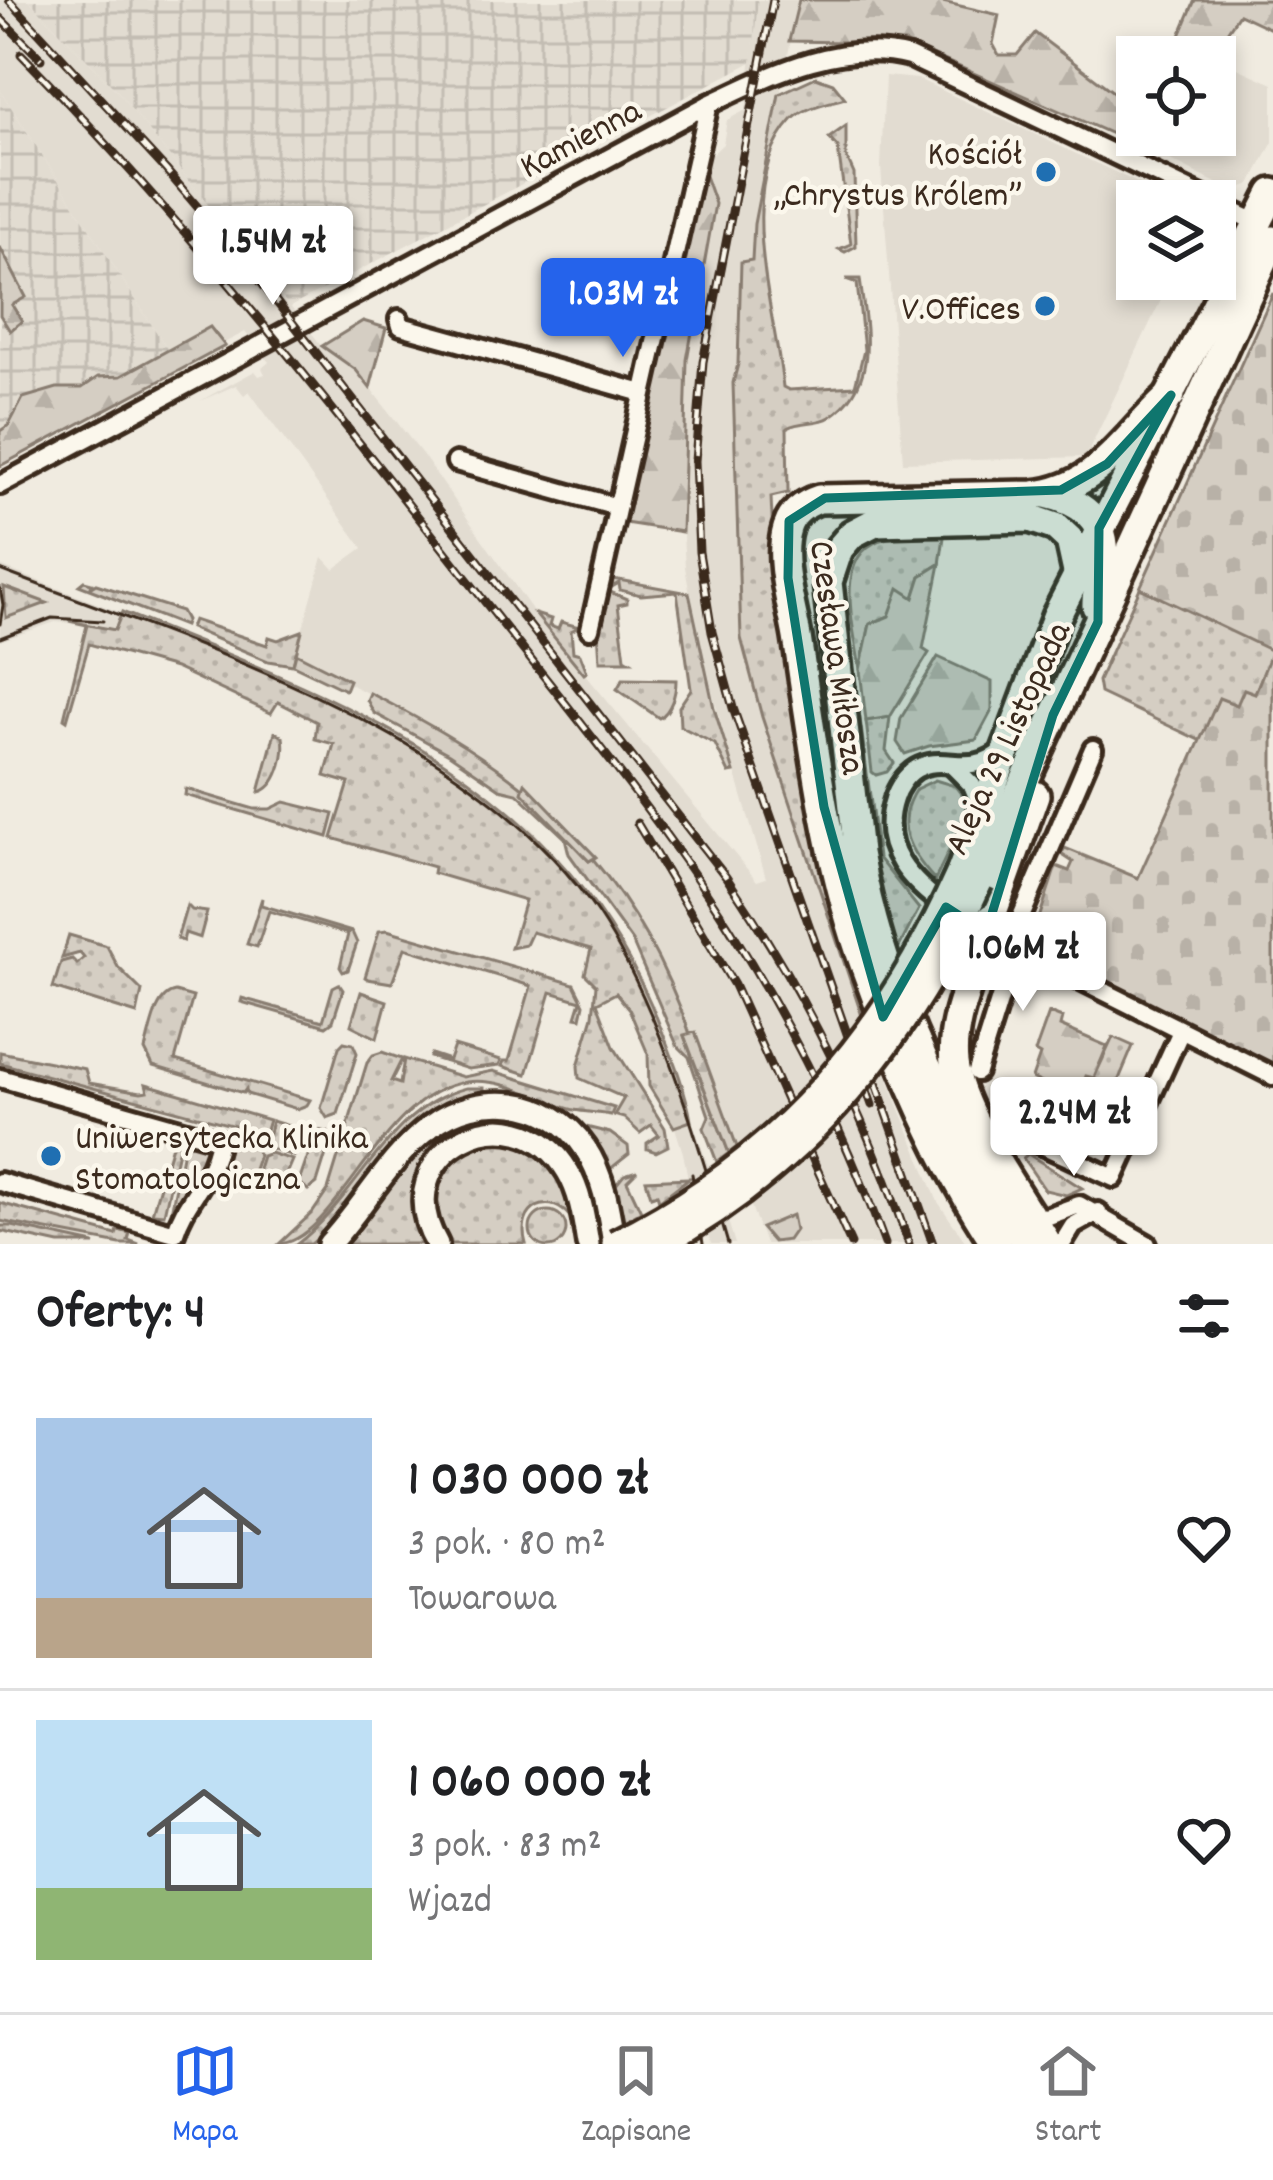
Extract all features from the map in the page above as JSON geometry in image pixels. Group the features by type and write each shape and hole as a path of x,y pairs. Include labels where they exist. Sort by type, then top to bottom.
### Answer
{"main road":[{"name":"Aleja 29 Listopada","path":"658,1244 777,1162 860,1077 927,984 969,878 1098,622 1265,231 1273,193"},
{"name":"Aleja 29 Listopada","path":"969,878 1011,734 1077,572 1265,231"},
{"name":"Czesława Miłosza","path":"911,1062 863,964 834,855 788,578 786,530 800,508 825,498 1046,494 1072,486 1098,472 1171,395"},
{"path":"1046,494 1075,502 1099,528 1105,552 1096,591 1098,622"},
{"name":"Czesława Miłosza","path":"911,1062 865,891 831,635 829,569 852,534 875,522 1013,518 1041,520 1063,532 1075,549 1077,572"},
{"path":"1048,1244 989,1147 954,1064 957,1021 1047,760 1053,716"},
{"path":"615,1244 684,1207 730,1175 816,1099 896,996 969,878"},
{"path":"911,1062 977,1216 996,1244"},
{"path":"911,1062 1026,1244"},
{"path":"687,1244 706,1215"}],"street":[{"name":"Kamienna","path":"0,485 709,104 815,59 895,53 1167,180"},
{"path":"590,629 709,104"},
{"name":"Kamienna","path":"1236,215 1265,231"},
{"path":"399,319 400,326 643,393"},
{"path":"456,461 617,507"},
{"path":"1011,734 987,762 918,768 896,792 890,819 896,856 927,893 969,924 1273,1076"},
{"path":"977,1072 1006,979 1009,945 1094,749"},
{"path":"953,766 972,785 984,816"},
{"path":"1005,1127 1114,1178 1181,1031"},
{"path":"0,1078 219,1140 212,1172 180,1217 175,1233 0,1182"},
{"path":"328,1244 430,1126 472,1105 501,1102 540,1111 579,1139 601,1181 615,1244"},
{"path":"437,1244 424,1204 431,1172 455,1143 493,1130 528,1135 560,1160 577,1191 588,1244"},
{"path":"1030,1215 1056,1214 1079,1204 1147,1244"},
{"path":"1062,1244 1072,1226 1098,1212"}],"highlighted area":[{"path":"1171,395 1099,528 1098,622 1053,715 986,933 946,907 883,1017 824,807 788,578 789,521 825,498 1061,490 1107,464"}],"shaded area":[{"path":"0,0 29,0 117,91 322,346 356,370 535,614 757,881 766,878 700,651 685,567 680,487 687,360 715,204 704,173 708,158 723,144 727,120 746,110 758,0 799,0 754,224 752,261 742,262 733,383 741,638 762,717 853,994 938,1202 967,1244 765,1244 666,976 638,921 601,868 551,813 499,769 435,728 295,656 323,557 334,569 363,548 249,391 244,395 236,385 200,401 255,371 259,376 265,374 262,368 269,362 245,332 179,367 0,90"},
{"path":"29,0 758,0 752,62 290,307 117,91"},
{"path":"1236,67 1273,84 1273,142 1251,184 1240,188 1236,180 1210,180 1162,156 1236,156"},
{"path":"885,76 918,79 1132,180 1116,180 1116,300 1161,300 1086,457 903,462 881,167"},
{"path":"0,90 179,367 0,460"},
{"path":"0,566 200,643 323,698 459,771 530,827 591,897 640,978 708,1165 731,1207 725,1211 735,1244 711,1244 705,1222 697,1223 683,1153 655,1065 629,999 595,936 334,723 100,625 55,622 0,641"}],"green space":[{"path":"799,0 934,0 999,15 993,44 999,55 1017,55 1035,33 1116,94 1116,136 905,43 789,41"},
{"path":"1195,0 1273,0 1273,30 1239,14 1224,36 1180,36"},
{"path":"816,77 833,83 845,98 810,108 793,119 775,146 761,212 783,387 855,386 864,350 857,283 846,279 860,279 866,354 857,388 846,403 830,417 787,428 788,493 771,497 789,645 832,874 865,1012 862,1016 762,717 741,638 733,383 738,364 741,262 752,260 754,224 779,94"},
{"path":"846,126 846,156 854,174 856,246 845,252 839,249 851,244 838,148 829,138"},
{"path":"704,173 715,204 687,360 682,532 625,523"},
{"path":"0,247 26,297 12,305 22,321 10,331 0,315"},
{"path":"1273,293 1273,1065 1031,943 1056,866 1069,871 1073,862 1061,854 1065,848 1138,878 1219,698 1237,705 1244,689 1255,693 1272,651 1140,588"},
{"path":"363,321 386,328 370,388 356,370 322,346"},
{"path":"210,327 225,346 0,466 0,431 9,425 23,398 57,388 82,388 98,377 121,376"},
{"path":"944,537 940,564 921,576 914,598 907,595 889,616 870,624 860,670 850,593 858,558 870,545 888,538"},
{"path":"940,564 923,649 929,653 890,717 866,721 860,670 870,624 889,616 899,588 914,598 921,576"},
{"path":"841,572 878,858 919,909 895,955 876,894 837,583"},
{"path":"613,579 689,593 714,708 734,772 729,773 715,744 680,726 679,707 691,689 677,592 641,595 620,590 619,583 612,587"},
{"path":"92,583 91,587 96,584 181,611 184,626 79,585"},
{"path":"4,587 47,603 6,618"},
{"path":"1140,588 1273,650 1255,693 1237,705 1219,699 1201,741 1100,693 1098,681"},
{"path":"610,592 627,599 618,605 625,658 630,661 600,661 598,630"},
{"path":"122,612 289,680 367,718 440,760 507,811 567,870 618,941 660,1026 691,1121 674,1127 649,1086 648,1054 629,1009 616,993 597,1003 614,1047 665,1128 668,1146 656,1152 647,1149 647,1143 659,1135 651,1125 640,1133 614,1115 624,1098 579,1078 596,985 585,974 591,949 532,932 526,945 511,948 525,900 332,838 349,783 325,776 334,744 315,739 317,722 278,702 271,713 175,668 89,644 67,720 64,718 87,625 69,621 115,630"},
{"path":"535,614 551,619 549,626 558,629 561,622 579,627 571,631 573,652 580,654 587,672 584,674"},
{"path":"193,620 267,645 269,637 278,640 302,631 293,665 268,661 190,628"},
{"path":"296,653 349,680 345,690 293,665"},
{"path":"938,657 992,682 992,710 976,740 905,754 897,742 901,718"},
{"path":"623,679 676,680 667,711 659,718 617,689"},
{"path":"370,693 449,737 523,788 609,879 672,987 690,1034 684,1036 729,1153 717,1162 704,1128 709,1116 689,1057 677,1045 632,941 569,854 565,838 517,793 500,789 449,754 374,713 367,700"},
{"path":"890,717 886,751 894,763 887,772 876,775 866,721"},
{"path":"275,732 283,737 282,761 276,778 259,792"},
{"path":"935,780 955,786 966,800 965,817 935,880 911,848 905,826 916,789"},
{"path":"525,783 596,857 589,861 522,792"},
{"path":"186,789 254,809 285,802 334,814 328,837 185,795"},
{"path":"262,898 261,905 352,932 357,943 348,970 343,972 340,967 348,934 269,911 257,947 247,944"},
{"path":"187,905 207,912 200,938 185,933 183,941 177,939"},
{"path":"379,931 574,984 584,1004 581,1018 576,1017 581,1001 551,992 527,1074 502,1066 509,1061 531,986 405,948 392,983 368,979"},
{"path":"69,935 107,946 118,967 142,991 137,1014 53,988 61,962 72,959 77,964 84,958 80,953 62,958"},
{"path":"339,984 343,990 333,1021 326,1026 241,1002 242,998 323,1021 333,987"},
{"path":"175,992 193,997 175,1060 310,1100 307,1105 297,1109 247,1094 246,1089 243,1093 153,1066 145,1050 152,1023 163,999"},
{"path":"361,992 387,1001 377,1038 351,1025"},
{"path":"1049,1013 1062,1018 1060,1026 1107,1046 1094,1078 1086,1076 1077,1100 1032,1078 1040,1055 1035,1052"},
{"path":"695,1032 737,1147 729,1153 684,1035"},
{"path":"1113,1037 1133,1046 1109,1103 1113,1106 1107,1121 1093,1113 1104,1083 1094,1078"},
{"path":"344,1042 353,1044 357,1053 338,1114 327,1118 321,1108"},
{"path":"454,1046 501,1060 499,1065 468,1069 430,1057 449,1060"},
{"path":"0,1052 85,1069 89,1083 141,1092 148,1091 146,1084 269,1120 255,1149 259,1155 252,1175 224,1166 235,1126 0,1063"},
{"path":"382,1052 402,1059 391,1081 400,1084 404,1059 463,1077 493,1071 614,1108 611,1115 574,1110 481,1081 436,1092 385,1137 321,1219 300,1236 279,1244 313,1212 328,1190 367,1063"},
{"path":"466,1088 484,1088 484,1092 432,1113 411,1130 320,1236 311,1244 297,1244 319,1225 394,1134 438,1099"},
{"path":"497,1113 542,1125 572,1151 591,1187 603,1231 596,1234 580,1177 562,1147 535,1127 506,1119 478,1122 452,1134 432,1155 419,1181 416,1211 426,1244 341,1244 407,1161 427,1144 471,1118"},
{"path":"272,1121 299,1129 293,1156 270,1148"},
{"path":"582,1126 610,1133 628,1146 629,1154 609,1170"},
{"path":"317,1130 328,1132 331,1138 317,1183 308,1190 299,1182"},
{"path":"186,1134 206,1146 210,1156 170,1218"},
{"path":"175,1135 181,1137 164,1214 152,1213"},
{"path":"489,1140 536,1153 563,1188 573,1221 564,1211 546,1204 530,1212 526,1220 526,1244 449,1244 436,1211 440,1182 458,1157"},
{"path":"270,1153 292,1160 283,1181 256,1175 262,1156"},
{"path":"1028,1154 1082,1188 1066,1195 1045,1190 1023,1158"},
{"path":"637,1171 627,1181 641,1211 622,1222 615,1186 624,1175"},
{"path":"689,1178 659,1201 657,1194 651,1196 646,1180"},
{"path":"0,1203 116,1235 118,1230 130,1233 128,1240 139,1244 0,1221"},
{"path":"541,1212 555,1212 565,1222 565,1236 558,1244 538,1244 531,1236 531,1222"},
{"path":"792,1215 795,1230 788,1240 773,1242 761,1228"},
{"path":"0,1226 95,1244 59,1244 0,1231"}],"tram line":[{"path":"0,570 245,664 328,702 407,744 480,793 545,849 598,914 658,1030 728,1244"},
{"path":"0,588 0,624"},
{"path":"0,638 52,618 103,621"},
{"path":"692,1174 703,1244"}],"railway":[{"path":"9,0 253,272 726,877 782,964 830,1054 873,1148 909,1244"},
{"path":"773,0 703,362 695,461 699,552 712,632 733,708 872,1105"},
{"path":"0,18 41,59"},
{"path":"21,54 252,310 668,837 729,927 795,1042 835,1121 885,1244"},
{"path":"637,823 734,985 851,1244"},
{"path":"876,1083 933,1244"}],"place":[{"name":"Kościół „Chrystus Królem”","path":"1046,172"},
{"name":"V.Offices","path":"1045,306"},
{"name":"Uniwersytecka Klinika Stomatologiczna","path":"51,1156"}]}
